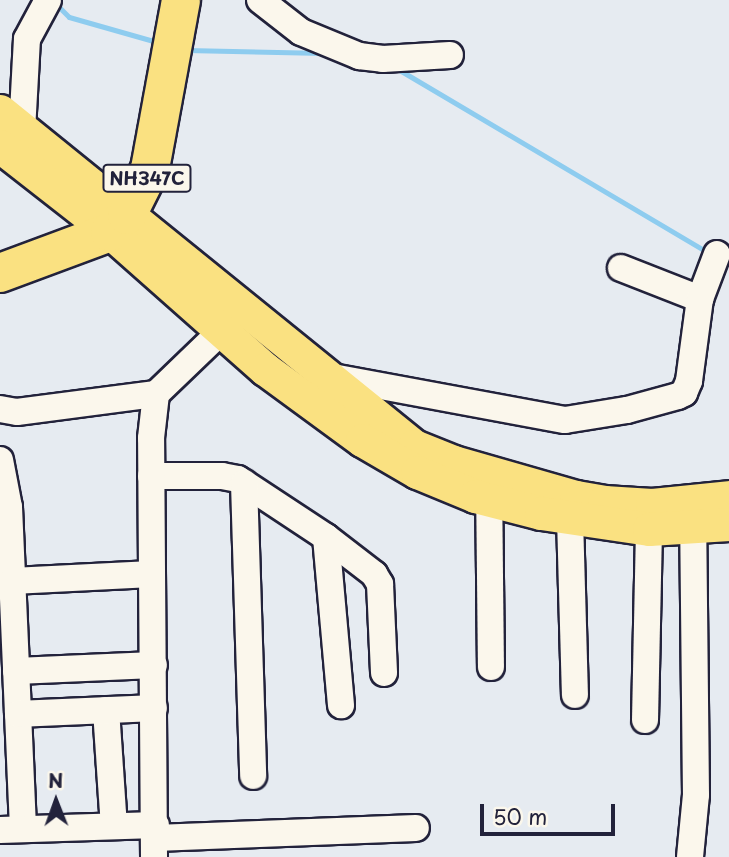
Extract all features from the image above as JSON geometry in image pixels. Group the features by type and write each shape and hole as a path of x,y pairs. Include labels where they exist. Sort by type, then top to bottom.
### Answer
{"highway":[{"name":"NH347C","path":"150,110 163,0"},
{"name":"NH347C","path":"0,252 109,216 126,163 150,110 181,0"},
{"path":"0,273 109,216"}],"main road":[{"path":"7,129 233,320 325,376 414,446 489,486 569,518 649,529 729,524"},
{"path":"233,320 265,369 362,440 416,472 489,486 604,502 652,505 729,497"}],"street":[{"path":"7,129 27,39 48,0"},
{"path":"260,0 301,32 359,56 383,59 450,55"},
{"path":"325,376 577,421 684,393 700,299 717,254"},
{"path":"621,268 700,299"},
{"path":"6,417 156,394 233,320"},
{"path":"155,840 150,438 156,394"},
{"path":"0,460 9,507 18,714 12,830 114,826 155,840 416,828"},
{"path":"151,476 222,476 244,483 326,537 378,579 384,673"},
{"path":"244,483 253,776"},
{"path":"489,486 491,667"},
{"path":"569,518 575,695"},
{"path":"690,857 696,795 694,527"},
{"path":"645,720 649,529"},
{"path":"326,537 341,705"},
{"path":"12,581 152,574"},
{"path":"16,671 154,665"},
{"path":"18,714 154,708"},
{"path":"106,710 114,826"}],"waterway":[{"path":"56,4 69,17 160,43"},
{"path":"186,50 324,53"},
{"path":"396,68 710,254"}]}
